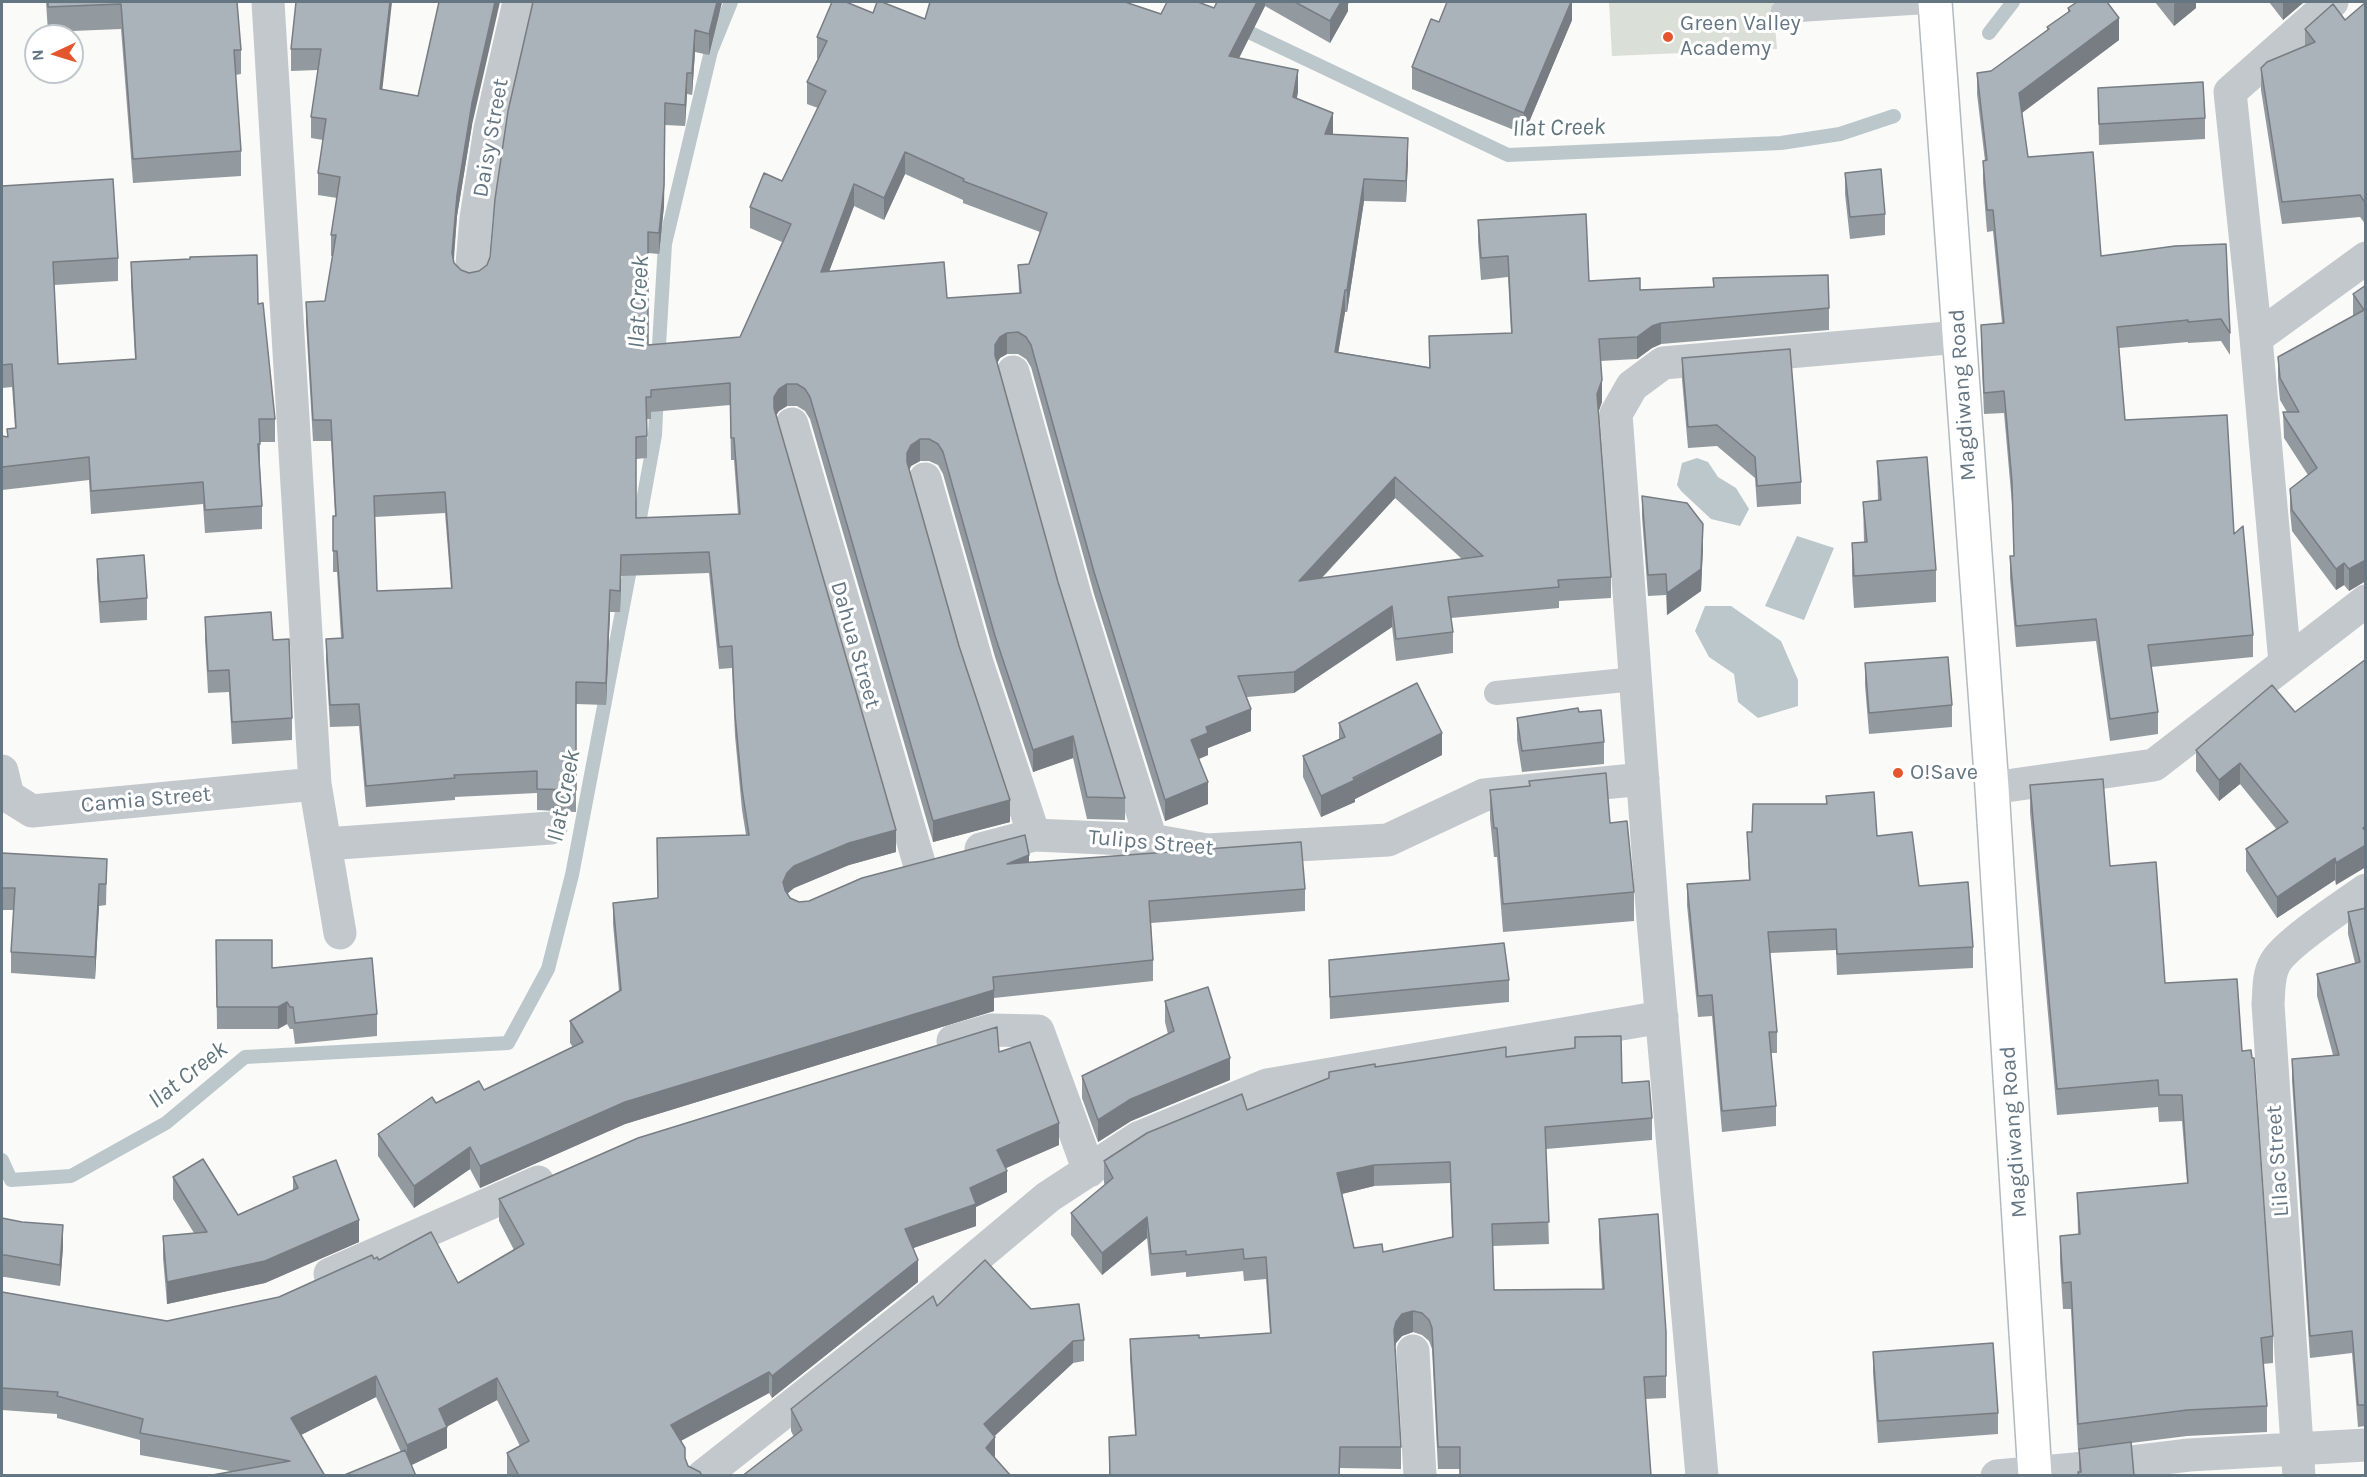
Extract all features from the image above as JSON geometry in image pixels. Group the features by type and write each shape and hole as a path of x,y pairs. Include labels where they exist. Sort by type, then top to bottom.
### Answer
{"main road":[{"name":"Magdiwang Road","path":"1935,2 1992,788 2035,1474"}],"street":[{"path":"268,2 315,784 340,933"},
{"name":"Daisy Street","path":"471,276 476,218 490,129 519,2"},
{"path":"2285,663 2256,339 2229,92 2332,2"},
{"path":"2256,339 2366,258"},
{"path":"1702,1476 1662,1017 1616,414 1632,386 1663,363 1959,337"},
{"path":"1013,372 1076,599 1151,840"},
{"name":"Dahua Street","path":"792,424 907,869"},
{"path":"925,479 977,663 1034,835"},
{"path":"1992,788 2154,765 2366,601"},
{"name":"Camia Street","path":"2,771 8,796 32,811 315,784"},
{"name":"Tulips Street","path":"907,869 1034,835 1151,840 1207,850 1388,840 1484,795 1643,779"},
{"path":"324,844 551,828"},
{"name":"Lilac Street","path":"2298,1462 2268,1004 2270,979 2275,963 2288,948 2366,890"},
{"path":"703,1476 912,1311 1048,1197 1138,1138 1267,1086 1662,1017"},
{"path":"924,1051 992,1030 1038,1031 1089,1171"},
{"path":"303,1286 568,1170"},
{"path":"1413,1351 1420,1476"},
{"path":"1997,1476 2035,1474 2189,1455 2298,1462 2366,1445"}],"lane":[{"path":"1783,11 1927,2"},
{"path":"1496,693 1635,679"}],"shaded area":[{"path":"1609,2 1773,2 1777,49 1612,56"},
{"path":"1697,458 1708,462 1718,477 1736,488 1749,509 1740,526 1711,519 1677,485 1682,463"},
{"path":"1797,536 1834,548 1804,620 1765,606"},
{"path":"1705,606 1731,606 1781,641 1798,680 1798,706 1758,718 1738,702 1734,674 1709,657 1695,631"}],"building":[{"path":"48,2 237,2 241,50 234,50 241,151 133,159 121,4 48,7"},
{"path":"296,2 390,2 380,89 418,96 439,2 495,2 472,103 457,195 452,253 454,263 461,270 469,273 479,271 487,265 490,257 495,199 508,111 533,2 717,2 709,34 695,30 692,73 687,73 685,105 665,103 664,185 659,233 648,232 648,345 740,337 791,224 750,207 764,173 782,181 826,91 807,82 827,41 817,37 832,2 846,2 873,13 877,2 882,2 925,19 930,2 1125,2 1161,14 1167,2 1198,2 1214,8 1217,2 1257,2 1229,56 1298,70 1293,97 1333,113 1325,134 1408,138 1406,181 1364,179 1335,352 1430,368 1429,336 1512,333 1508,256 1481,258 1478,220 1586,214 1589,281 1640,278 1640,290 1714,287 1713,278 1828,275 1829,308 1661,323 1652,326 1637,337 1599,339 1602,380 1597,394 1611,577 1558,580 1559,587 1448,597 1453,632 1396,639 1392,606 1294,672 1238,676 1251,709 1206,727 1208,733 1191,740 1208,782 1165,800 1094,572 1031,345 1026,337 1018,332 1007,333 1000,337 995,345 995,355 1058,582 1125,798 1087,797 1073,736 1033,750 995,636 943,452 938,444 929,439 920,439 911,445 907,453 907,462 959,646 1010,800 933,821 810,397 805,389 797,384 787,384 779,389 774,397 774,408 896,830 849,843 794,866 787,873 783,882 790,898 799,902 809,901 862,878 1025,835 1029,855 1007,864 1301,842 1305,889 1149,901 1153,960 993,977 994,990 625,1102 480,1166 470,1147 414,1186 378,1134 432,1097 436,1103 479,1081 484,1090 583,1042 570,1021 621,990 613,903 658,898 657,838 749,835 735,715 732,646 719,647 709,552 621,555 620,591 610,590 606,683 576,682 576,790 537,789 537,771 454,775 455,778 366,786 359,704 330,705 326,639 343,638 337,551 333,551 333,516 336,516 331,420 313,420 306,302 325,301 336,235 331,235 340,177 318,173 326,119 311,117 321,49 291,49","holes":["905,152 964,179 963,181 1047,213 1029,264 1018,265 1021,293 947,298 944,262 821,272 854,184 884,198","730,383 731,438 734,438 740,514 636,518 636,437 647,436 646,397 651,397 651,390","1395,477 1483,556 1299,581","445,492 452,588 377,591 374,496"]},
{"path":"1295,2 1341,2 1330,21"},
{"path":"1447,2 1571,2 1524,113 1412,67 1431,19 1439,22"},
{"path":"2077,2 2107,2 2119,18 2019,93 2028,157 2093,152 2101,256 2175,246 2226,244 2230,333 2221,319 2117,327 2125,420 2227,415 2234,534 2243,526 2253,635 2148,645 2158,712 2110,719 2096,619 2016,626 2010,556 2014,556 2012,482 2004,391 1984,393 1981,325 2004,323 1993,210 1987,210 1983,161 1987,160 1977,73 1991,71 2049,29 2047,27 2070,11 2068,8"},
{"path":"2366,2 2366,204 2360,195 2282,202 2261,68 2267,62 2315,42 2305,29 2333,4 2345,20"},
{"path":"2203,82 2205,118 2099,124 2098,88"},
{"path":"1881,169 1885,214 1850,217 1845,173"},
{"path":"113,179 118,258 53,262 58,364 136,359 131,262 257,255 258,304 263,303 275,419 259,419 260,444 258,444 262,506 205,510 203,482 91,491 89,457 2,467 2,436 8,437 7,429 16,428 12,364 2,365 2,186"},
{"path":"2366,285 2366,561 2349,569 2344,563 2336,569 2292,510 2290,489 2317,468 2284,416 2283,412 2299,412 2280,378 2278,357 2364,310 2353,294"},
{"path":"1790,349 1801,482 1757,486 1755,457 1717,425 1688,427 1682,358"},
{"path":"1927,457 1936,570 1854,576 1852,543 1867,542 1863,502 1881,500 1877,461"},
{"path":"1642,496 1687,503 1703,524 1701,569 1667,593 1666,574 1648,575"},
{"path":"144,555 147,598 100,602 97,559"},
{"path":"271,612 273,640 289,639 292,718 232,722 229,670 208,671 205,617"},
{"path":"1948,657 1952,705 1869,713 1865,663"},
{"path":"2366,659 2366,826 2363,828 2366,832 2366,845 2336,863 2335,858 2277,897 2246,849 2288,822 2240,763 2219,780 2196,750 2272,685 2295,712"},
{"path":"1417,683 1442,733 1321,796 1303,756 1345,737 1339,723"},
{"path":"1578,708 1579,712 1601,710 1604,742 1522,751 1517,718"},
{"path":"1606,773 1610,823 1627,821 1634,892 1503,904 1497,828 1494,828 1490,790 1530,786 1529,781"},
{"path":"2103,779 2110,866 2156,862 2165,983 2237,979 2242,1051 2251,1050 2252,1058 2254,1058 2273,1336 2261,1338 2267,1406 2187,1410 2078,1424 2071,1282 2063,1283 2060,1236 2080,1234 2077,1193 2188,1183 2182,1095 2159,1095 2158,1080 2057,1089 2030,785"},
{"path":"1874,792 1877,836 1912,832 1919,886 1968,882 1973,947 1837,954 1836,929 1768,932 1777,1032 1769,1032 1776,1106 1722,1111 1712,995 1698,996 1687,884 1750,880 1747,832 1752,832 1753,804 1827,804 1826,796"},
{"path":"2,853 107,859 106,884 99,884 95,957 11,952 15,888 2,888"},
{"path":"2366,908 2366,1405 2358,1405 2352,1331 2310,1336 2292,1059 2339,1055 2317,974 2360,962 2348,912"},
{"path":"216,940 272,940 272,968 372,958 377,1014 295,1023 293,1007 290,1007 287,1002 278,1007 217,1007"},
{"path":"1504,943 1509,980 1330,997 1329,960"},
{"path":"1208,987 1230,1058 1131,1099 1098,1120 1082,1076 1174,1031 1165,1001"},
{"path":"997,1027 999,1052 1030,1042 1059,1123 997,1150 1007,1171 970,1188 976,1204 905,1229 918,1260 772,1376 769,1372 671,1425 685,1448 688,1466 700,1472 702,1476 519,1476 507,1453 529,1441 497,1378 439,1409 447,1427 407,1445 376,1376 291,1418 325,1476 207,1476 290,1461 140,1433 143,1419 57,1396 58,1392 2,1388 2,1292 167,1321 279,1297 372,1255 374,1259 377,1257 379,1260 431,1232 458,1283 524,1244 499,1199 638,1138"},
{"path":"1621,1036 1622,1083 1649,1081 1652,1118 1545,1127 1549,1222 1492,1224 1494,1290 1604,1289 1599,1219 1658,1214 1666,1332 1666,1376 1644,1377 1651,1476 1460,1476 1460,1447 1438,1447 1432,1328 1429,1320 1422,1313 1413,1311 1402,1314 1394,1330 1401,1447 1340,1447 1339,1476 1110,1476 1109,1437 1136,1435 1130,1339 1199,1335 1199,1338 1271,1333 1266,1257 1244,1259 1243,1249 1186,1255 1186,1251 1151,1254 1147,1217 1102,1253 1071,1213 1113,1178 1104,1161 1147,1133 1242,1094 1247,1110 1329,1078 1329,1072 1506,1047 1506,1057 1575,1048 1575,1037","holes":["1450,1162 1453,1237 1383,1252 1382,1244 1354,1248 1337,1173 1374,1165"]},
{"path":"203,1159 238,1215 298,1188 293,1177 336,1160 359,1220 265,1261 167,1282 163,1236 207,1232 173,1177"},
{"path":"2,1218 63,1225 60,1265 2,1255"},
{"path":"985,1260 1031,1309 1079,1304 1084,1340 1073,1341 984,1424 995,1437 986,1448 1011,1476 742,1476 802,1430 791,1409 933,1296 937,1306"},
{"path":"1993,1343 1998,1413 1878,1421 1873,1352"},
{"path":"2131,1442 2134,1476 2079,1476 2078,1472 2081,1472 2079,1449"},
{"path":"405,1450 416,1476 342,1476"}],"waterway":[{"name":"Ilat Creek","path":"658,362 665,244 711,51 731,2"},
{"name":"Ilat Creek","path":"1989,33 2013,2"},
{"name":"Ilat Creek","path":"1236,26 1508,155 1781,143 1840,134 1894,116"},
{"name":"Ilat Creek","path":"637,534 655,435 657,393"},
{"name":"Ilat Creek","path":"2,1160 11,1180 71,1176 166,1123 245,1057 508,1043 548,969 572,875 632,559"}],"place":[{"name":"Green Valley Academy","path":"1668,37"},
{"name":"O!Save","path":"1898,773"}]}
